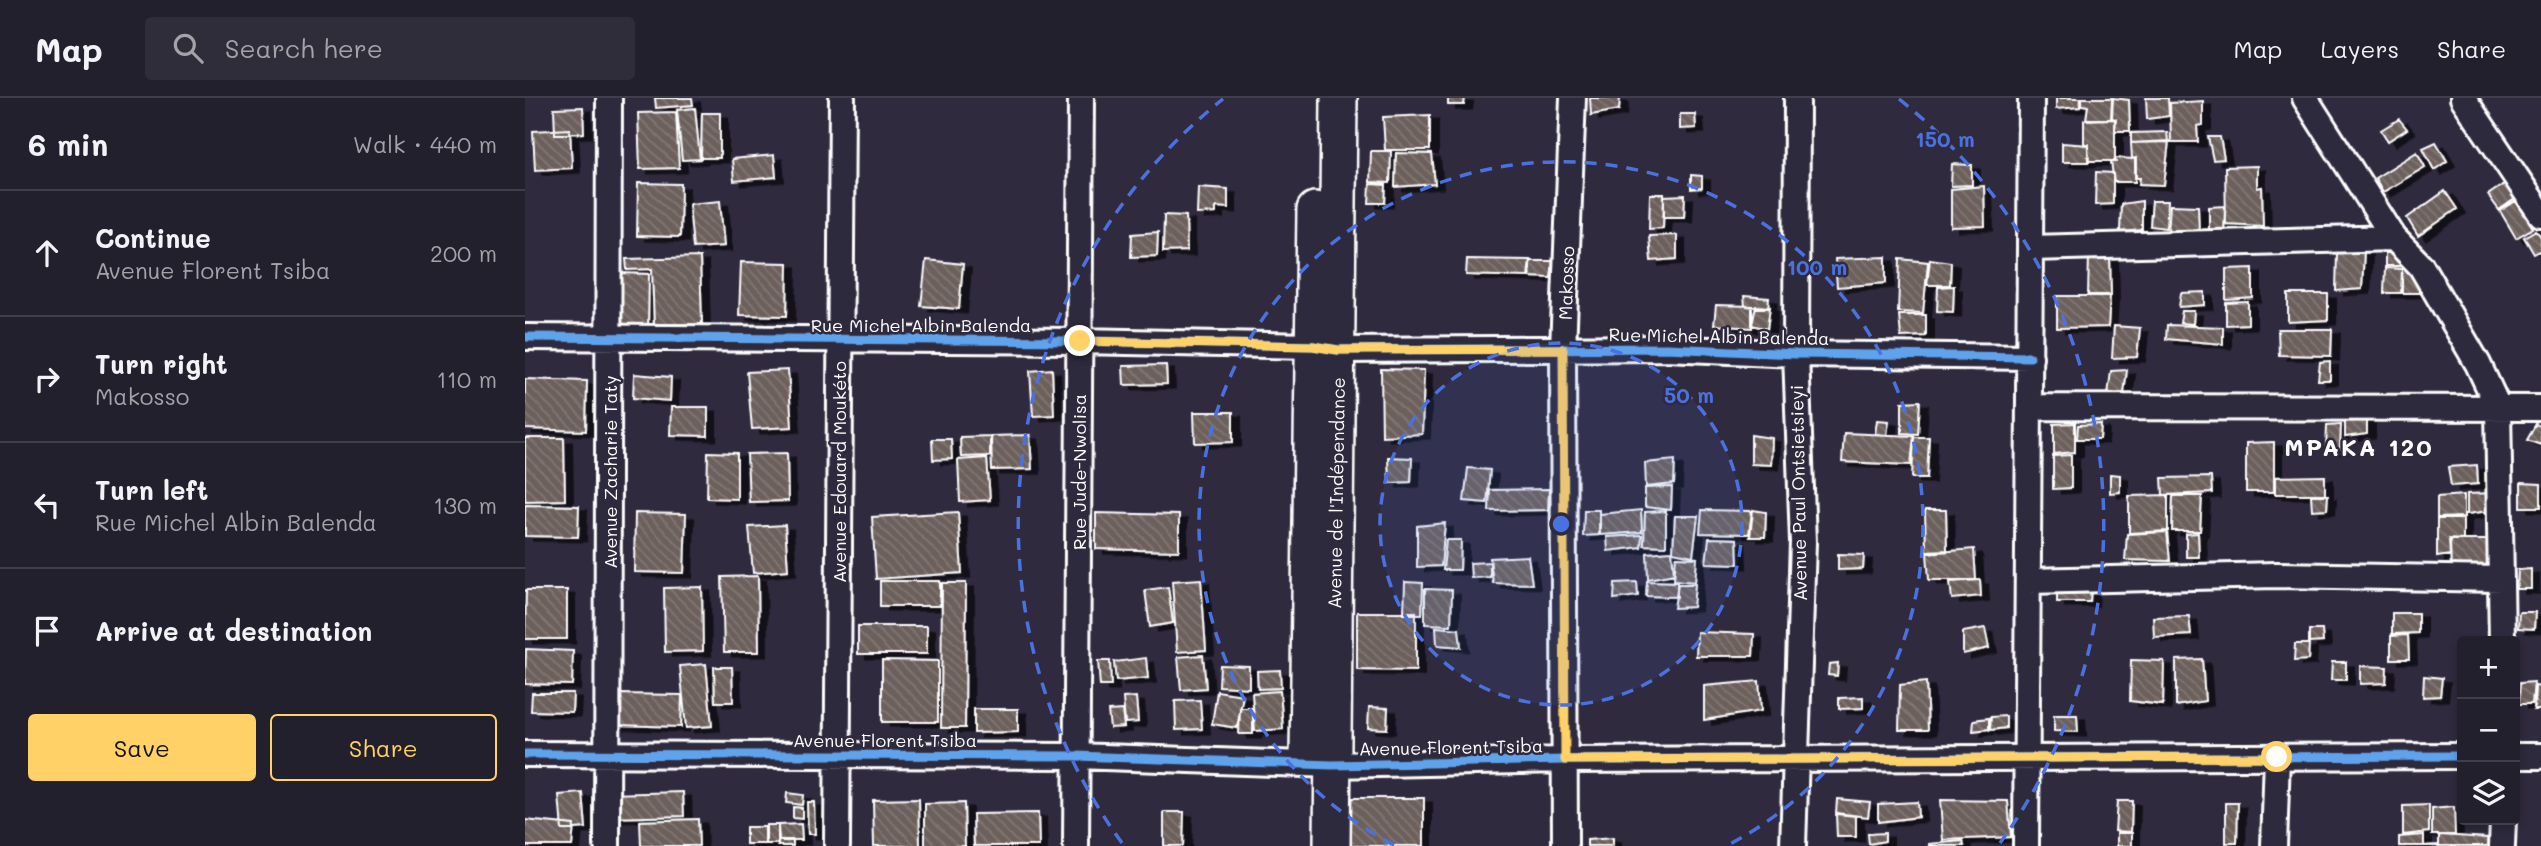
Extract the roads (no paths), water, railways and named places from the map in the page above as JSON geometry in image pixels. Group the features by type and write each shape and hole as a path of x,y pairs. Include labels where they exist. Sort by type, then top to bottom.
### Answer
{"street":[{"name":"Avenue Zacharie Taty","path":"607,846 609,98"},
{"name":"Avenue Edouard Moukéto","path":"837,846 842,98"},
{"name":"Rue Jude-Nwolisa","path":"1076,846 1081,98"},
{"name":"Avenue de l'Indépendance","path":"1316,98 1326,348"},
{"name":"Avenue de l'Indépendance","path":"1308,846 1320,765 1326,348 1339,98"},
{"name":"Makosso","path":"1565,846 1563,349 1573,98"},
{"name":"Avenue Paul Ontsietsieyi","path":"1793,846 1803,542 1796,354 1797,98"},
{"path":"2026,846 2031,98"},
{"path":"2305,98 2394,238 2421,266 2478,364 2498,407 2502,636"},
{"path":"2463,98 2541,214"},
{"path":"2031,248 2394,238"},
{"name":"Rue Michel Albin Balenda","path":"525,337 1080,341 1326,348 1667,348 1796,354 2030,357"},
{"path":"2030,407 2243,410 2541,408"},
{"path":"2028,581 2276,575 2501,579"},
{"name":"Avenue Florent Tsiba","path":"525,754 1076,756 1320,765 1565,760 2457,755"},
{"path":"2520,756 2541,756"},
{"path":"2274,846 2277,757"},
{"name":"Avenue de l'Indépendance","path":"1320,765 1332,846"},
{"path":"2503,825 2503,846"}],"district":[{"name":"MPAKA 120","path":"2359,446"}]}
